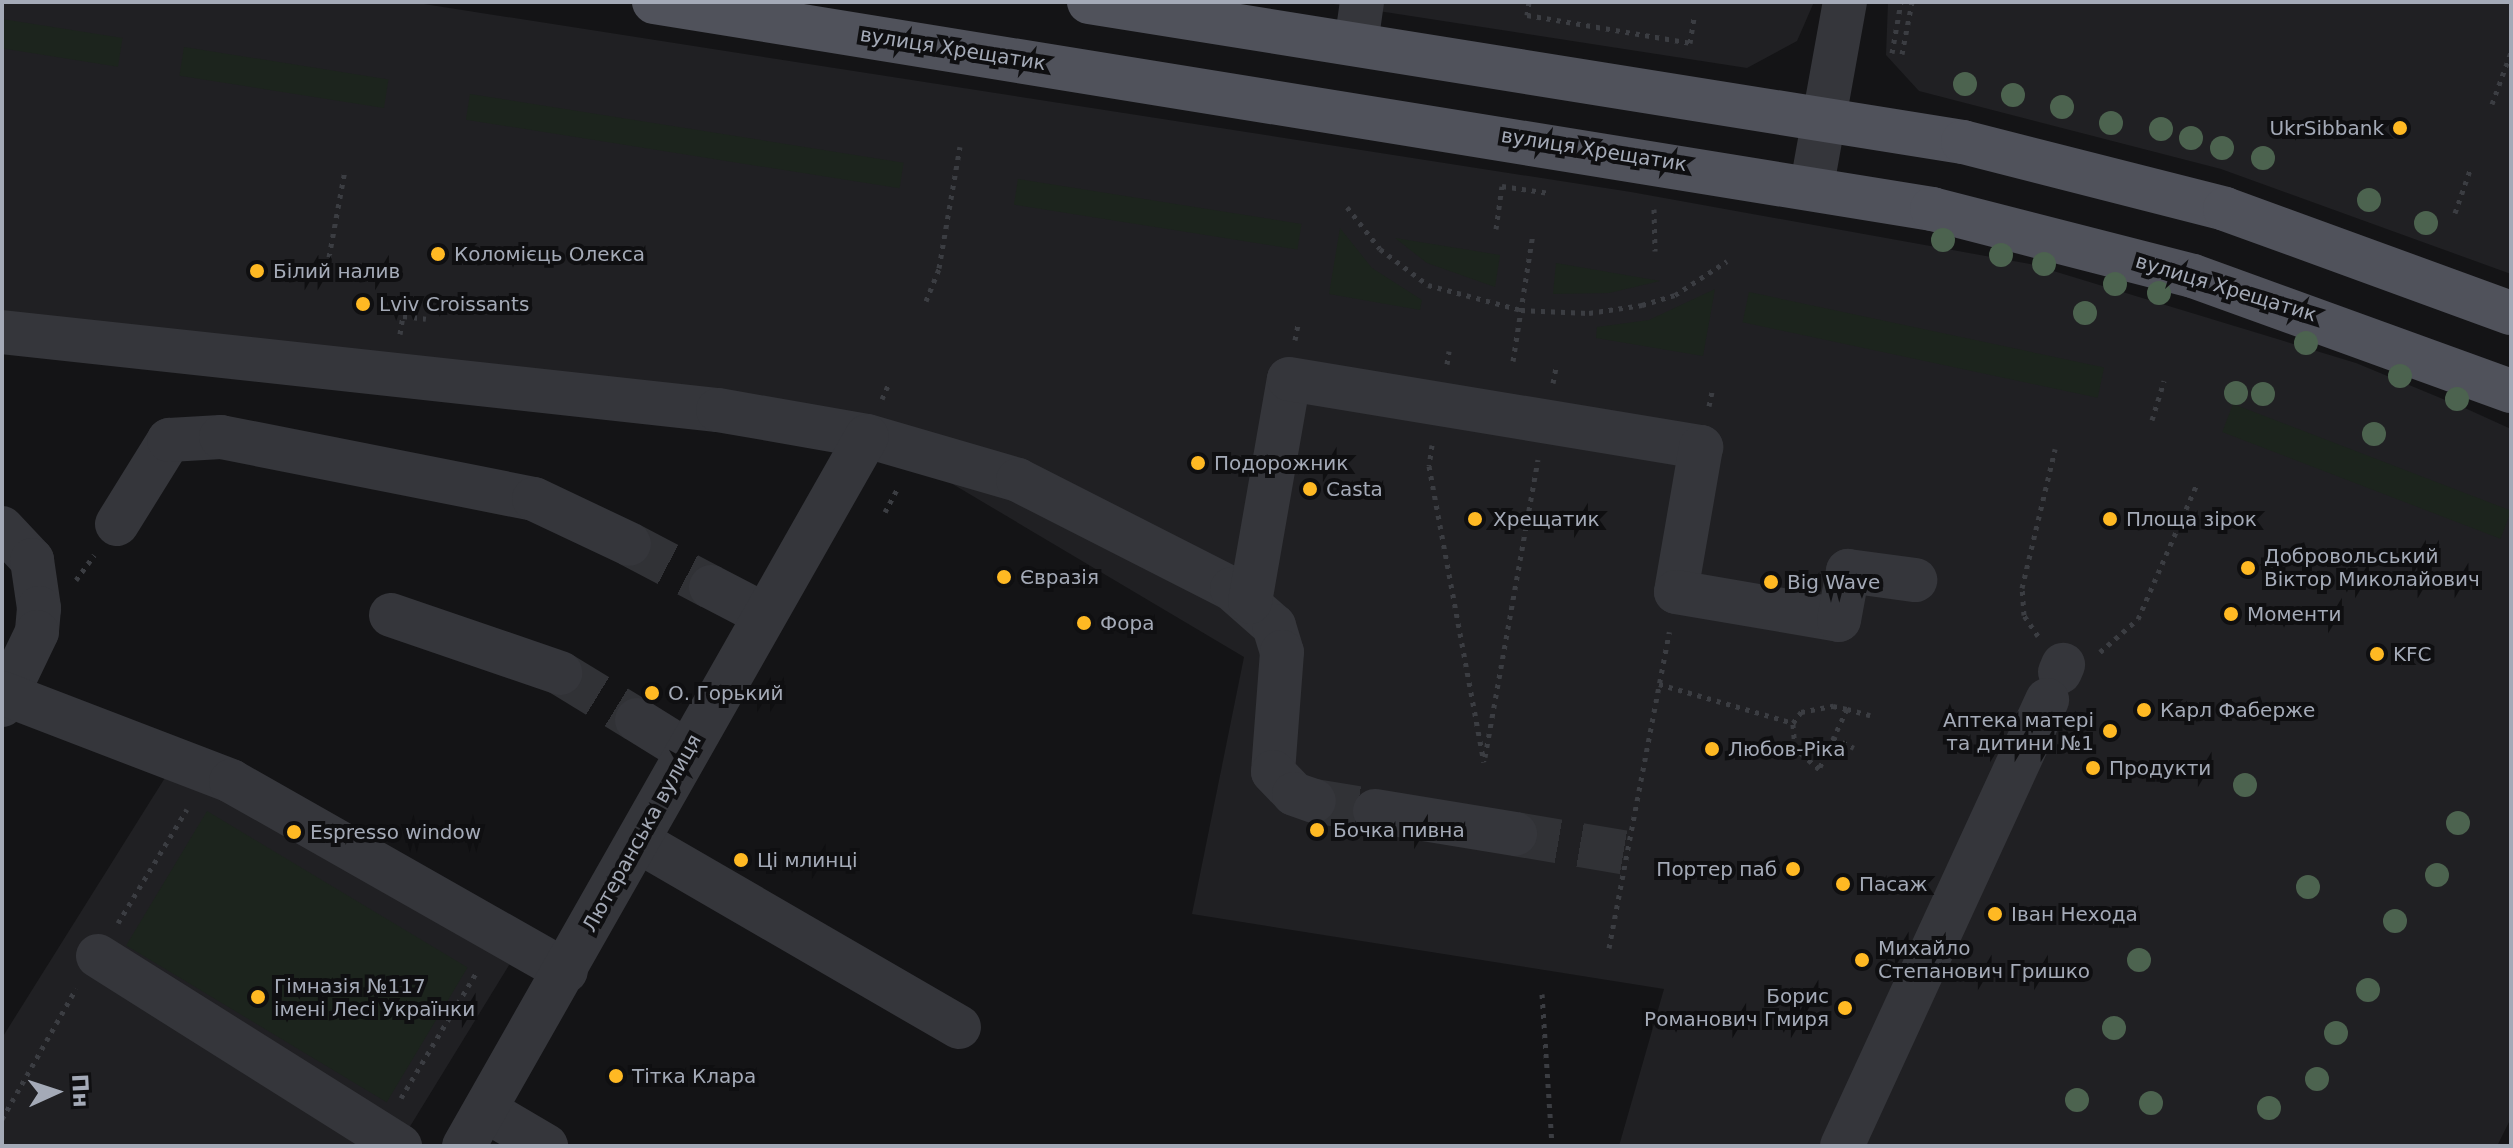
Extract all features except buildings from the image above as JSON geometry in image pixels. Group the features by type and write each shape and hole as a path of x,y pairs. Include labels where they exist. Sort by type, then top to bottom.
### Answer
{"main road":[{"name":"вулиця Хрещатик","path":"654,2 1812,185 2193,276 2511,391"},
{"path":"1106,3 1824,117 1993,149 2225,209 2511,313"}],"street":[{"path":"1356,44 1362,2"},
{"path":"1812,185 1845,2"},
{"path":"2,332 718,410 867,436 1018,480 1087,509 1250,602 1274,626 1282,652 1273,772 1294,794 1314,801"},
{"path":"1250,602 1289,379 1701,447 1676,592 1839,620 1848,571 1915,580"},
{"name":"Лютеранська вулиця","path":"474,1128 566,971 763,614 867,436"},
{"path":"117,524 169,440 221,437 534,499 629,544"},
{"path":"2,528 32,560 39,608 37,632 4,698 231,781 566,971"},
{"path":"711,587 763,614"},
{"path":"391,615 560,673"},
{"path":"1842,1146 2057,679"},
{"path":"637,720 687,751"},
{"path":"1375,811 1515,834"},
{"path":"638,841 959,1027"},
{"path":"98,956 390,1139"},
{"path":"474,1128 546,1146"}],"path":[{"path":"1529,2 1527,15 1690,43 1694,18"},
{"path":"1892,53 1901,2"},
{"path":"1902,54 1912,2"},
{"path":"2492,104 2511,52"},
{"path":"926,301 939,268 960,147"},
{"path":"2455,213 2471,167"},
{"path":"329,257 345,170"},
{"path":"1496,229 1502,186 1559,194"},
{"path":"1347,207 1380,249 1428,285 1521,310 1642,305 1675,295 1727,261"},
{"path":"1655,251 1659,209"},
{"path":"1513,361 1533,234"},
{"path":"2152,420 2164,381"},
{"path":"2055,449 2022,588 2024,615 2057,679 2117,644 2138,619 2197,484"},
{"path":"1429,466 1484,762 1533,483"},
{"path":"1609,948 1676,592"},
{"path":"1659,684 1793,723"},
{"path":"1793,723 1811,706 1847,709 1870,715"},
{"path":"1793,723 1795,748 1819,769 1847,709"},
{"path":"1833,738 1854,748"},
{"path":"98,956 192,801"},
{"path":"390,1139 483,961"},
{"path":"1542,994 1552,1146"},
{"path":"2,1119 68,1002"}],"shaded area":[{"path":"2,2 411,2 1631,192 2030,264 2356,363 2467,409 2511,429 2511,1118 2497,1146 1619,1146 1664,989 1192,914 1244,657 897,451 2,342"},
{"path":"1320,2 1814,2 1797,41 1747,68"},
{"path":"1888,2 2511,2 2511,274 2221,169 1919,91 1886,55"},
{"path":"2,19 122,38 118,67 2,48"},
{"path":"184,47 388,79 384,108 179,76"},
{"path":"470,94 904,163 900,188 466,120"},
{"path":"1018,179 1301,224 1297,250 1014,205"},
{"path":"1340,228 1372,268 1422,300 1420,310 1329,294"},
{"path":"1395,238 1500,255 1495,287 1427,263"},
{"path":"1556,263 1660,281 1609,293 1553,294"},
{"path":"1715,289 1703,356 1596,338 1597,327 1649,320"},
{"path":"1749,292 2104,367 2098,398 1743,322"},
{"path":"2233,404 2511,511 2500,539 2222,432"},
{"name":"Гімназія №117 імені Лесі Українки","path":"168,773 213,781 514,957 398,1146 2,1146 2,1038"},
{"path":"207,811 468,968 387,1102 126,946"}],"tunnel":[{"path":"629,544 711,587"},
{"path":"560,673 637,720"},
{"path":"1314,801 1375,811"},
{"path":"1515,834 1627,853"}],"place":[{"name":"UkrSibbank","path":"2400,128"},
{"name":"Коломієць Олекса","path":"438,254"},
{"name":"Білий налив","path":"257,271"},
{"name":"Lviv Croissants","path":"363,304"},
{"name":"Подорожник","path":"1198,463"},
{"name":"Casta","path":"1310,489"},
{"name":"Хрещатик","path":"1475,519"},
{"name":"Площа зірок","path":"2110,519"},
{"name":"Добровольський Віктор Миколайович","path":"2248,568"},
{"name":"Євразія","path":"1004,577"},
{"name":"Big Wave","path":"1771,582"},
{"name":"Моменти","path":"2231,614"},
{"name":"Фора","path":"1084,623"},
{"name":"KFC","path":"2377,654"},
{"name":"О. Горький","path":"652,693"},
{"name":"Карл Фаберже","path":"2144,710"},
{"name":"Аптека матері та дитини №1","path":"2110,731"},
{"name":"Любов-Ріка","path":"1712,749"},
{"name":"Продукти","path":"2093,768"},
{"name":"Бочка пивна","path":"1317,830"},
{"name":"Espresso window","path":"294,832"},
{"name":"Ці млинці","path":"741,860"},
{"name":"Портер паб","path":"1793,869"},
{"name":"Пасаж","path":"1843,884"},
{"name":"Іван Нехода","path":"1995,914"},
{"name":"Михайло Степанович Гришко","path":"1862,960"},
{"name":"Гімназія №117 імені Лесі Українки","path":"258,997"},
{"name":"Борис Романович Гмиря","path":"1845,1008"},
{"name":"Тітка Клара","path":"616,1076"}]}
